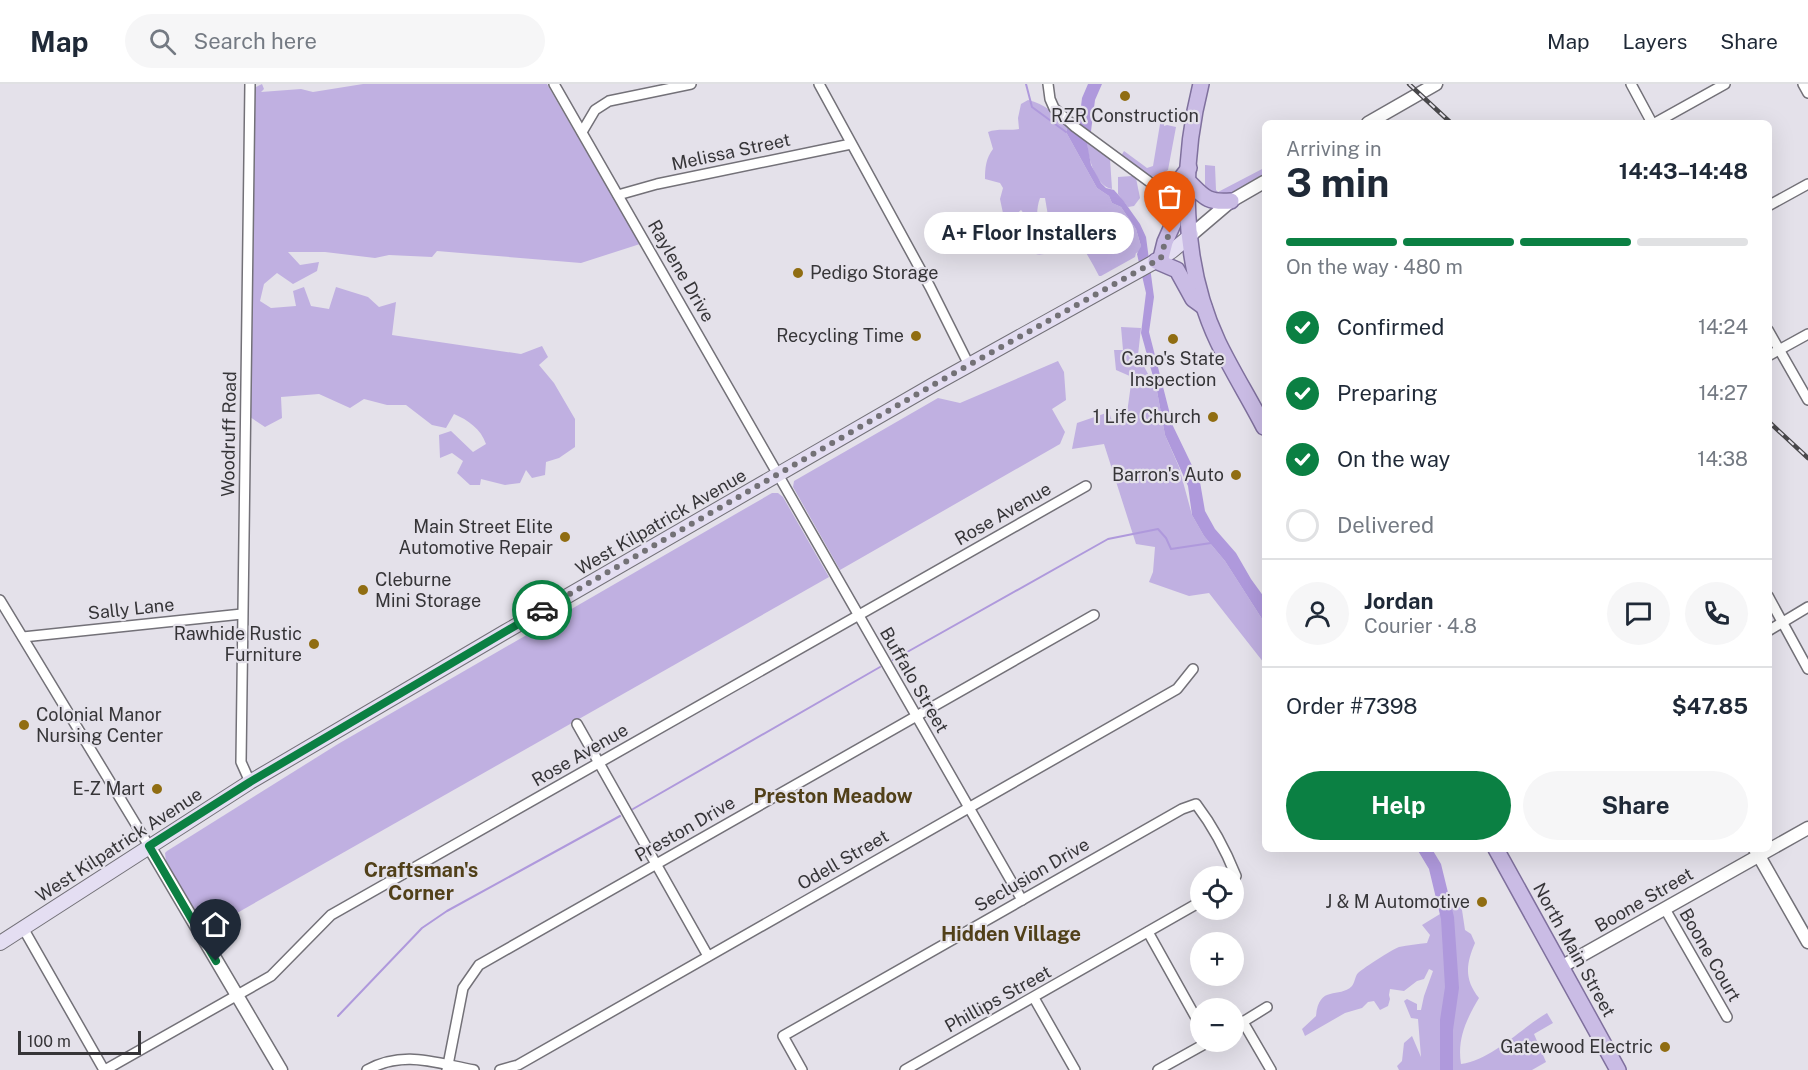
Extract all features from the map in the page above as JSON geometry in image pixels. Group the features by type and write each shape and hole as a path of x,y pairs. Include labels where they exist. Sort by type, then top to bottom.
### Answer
{"main road":[{"path":"1201,84 1188,174 1195,271 1218,342 1262,423"},
{"path":"1188,174 1175,186 1173,224 1159,260 1177,270 1193,299 1205,307"},
{"path":"1188,174 1208,200 1231,201"},
{"name":"West Kilpatrick Avenue","path":"0,943 250,782 969,365 1159,260 1191,234"},
{"name":"North Main Street","path":"1498,852 1618,1070"}],"street":[{"name":"Woodruff Road","path":"250,84 241,762 250,782"},
{"name":"Raylene Drive","path":"554,84 779,475"},
{"path":"582,132 595,110 609,101 691,84"},
{"path":"819,84 930,287 969,365"},
{"path":"1048,84 1054,108 1075,127 1174,200"},
{"path":"1373,120 1436,84"},
{"path":"1631,84 1652,120"},
{"path":"1659,120 1725,84"},
{"path":"1803,84 1808,93"},
{"name":"Melissa Street","path":"618,195 657,184 851,144"},
{"path":"1191,234 1231,201 1262,183"},
{"path":"1772,204 1808,184"},
{"path":"1772,354 1808,334"},
{"path":"1772,337 1808,400"},
{"name":"Buffalo Street","path":"779,475 1022,900"},
{"name":"Rose Avenue","path":"105,1070 276,972 331,915 1086,486"},
{"path":"0,600 281,1070"},
{"path":"1772,603 1808,669"},
{"path":"1772,629 1808,607"},
{"name":"Sally Lane","path":"22,637 242,614"},
{"name":"Preston Drive","path":"448,1067 463,988 478,965 1094,615"},
{"name":"Odell Street","path":"500,1070 518,1065 1177,689 1193,669"},
{"path":"576,724 708,956"},
{"name":"Seclusion Drive","path":"802,1070 783,1035 1182,809 1196,804 1230,860 1231,866"},
{"name":"Boone Street","path":"1772,845 1808,828"},
{"path":"1757,852 1808,942"},
{"name":"Boone Street","path":"1562,967 1665,909 1757,852"},
{"name":"Phillips Street","path":"905,1070 1190,908"},
{"name":"Boone Court","path":"1665,909 1727,1017"},
{"path":"23,928 105,1070"},
{"path":"1148,932 1190,1008"},
{"path":"1034,998 1075,1070"},
{"path":"1244,1021 1267,1007"},
{"path":"1244,1024 1271,1070"},
{"path":"1158,1070 1190,1052"},
{"path":"367,1070 381,1062 411,1058 448,1067 474,1070"}],"shaded area":[{"path":"262,84 264,89 261,92 301,89 313,92 363,84 547,84 640,244 581,263 437,251 432,257 389,255 375,258 325,252 288,252 300,265 319,262 317,271 293,284 277,273 264,284 260,301 271,308 296,306 293,291 304,287 311,306 329,309 336,287 368,297 379,307 396,302 392,335 521,354 542,346 548,357 539,365 554,383 575,419 575,447 559,458 546,462 545,475 532,478 526,470 520,483 505,485 481,479 480,485 470,485 457,473 463,461 452,453 440,458 439,435 451,431 473,452 486,444 481,434 473,426 454,414 446,428 432,425 406,405 387,405 364,399 350,408 319,394 281,397 282,418 265,427 250,417 252,89"},
{"path":"1088,84 1102,84 1095,100 1087,143 1091,165 1101,183 1106,188 1114,190 1123,200 1146,237 1154,297 1149,332 1173,426 1200,482 1205,511 1215,529 1236,553 1262,594 1262,619 1192,515 1188,486 1165,435 1157,391 1141,333 1146,293 1137,254 1141,246 1136,229 1121,207 1112,203 1109,196 1097,188 1066,132 1068,126 1078,131 1082,98"},
{"path":"1028,100 1045,107 1068,126 1066,132 1097,188 1109,196 1112,203 1121,207 1136,229 1141,246 1139,252 1135,257 1101,276 1082,246 1076,246 1061,254 1054,251 1045,198 1040,198 1037,212 1044,254 1031,252 1025,242 1026,216 1021,210 1011,219 1004,218 1000,199 1003,188 1000,183 985,179 986,163 993,149 988,132 1019,129 1018,118 1021,104"},
{"path":"1160,124 1176,127 1168,170 1163,178 1149,176 1121,156 1124,151 1147,168 1153,166"},
{"path":"1087,143 1094,145 1110,159 1112,189 1106,187 1097,178 1091,164"},
{"path":"1205,165 1215,166 1218,192 1262,169 1262,177 1223,199 1205,192"},
{"path":"1118,177 1136,178 1140,198 1134,206 1128,207 1118,194"},
{"path":"1121,327 1141,328 1138,355 1157,391 1165,435 1179,467 1192,515 1262,619 1262,660 1209,593 1189,596 1149,582 1153,572 1155,547 1136,544 1104,444 1072,449 1077,423 1109,412 1113,424 1126,420 1132,377 1116,370 1114,350 1123,350"},
{"path":"1058,361 1064,372 1066,400 1052,409 1065,432 1060,444 840,570 793,487 794,481 938,398 960,403"},
{"path":"772,493 778,493 783,497 829,577 207,930 166,862 165,853 167,851 338,744"},
{"path":"1419,852 1434,852 1441,864 1454,917 1459,988 1453,1030 1453,1070 1440,1070 1440,1020 1445,987 1441,919 1429,869"},
{"path":"1458,903 1462,910 1465,930 1471,934 1475,943 1468,971 1471,984 1479,998 1464,1030 1460,1046 1461,1064 1496,1050 1547,1013 1553,1023 1534,1034 1546,1062 1532,1070 1399,1070 1397,1066 1402,1061 1404,1043 1412,1036 1421,1057 1418,1019 1411,1018 1404,1001 1407,999 1417,1004 1417,1010 1421,1010 1433,971 1429,969 1424,979 1417,981 1404,991 1390,989 1388,1006 1380,1010 1374,1001 1368,1002 1362,1008 1345,1013 1305,1036 1302,1029 1316,1016 1318,1006 1325,996 1347,990 1352,986 1358,973 1395,949 1427,943 1430,935 1422,925"}],"waterway":[{"path":"1026,84 1032,107 1066,132"},
{"path":"893,660 1108,539 1158,529 1166,538 1171,549 1211,543"},
{"path":"633,809 880,667"},
{"path":"338,1016 422,928 447,911 620,816"}],"railway":[{"path":"1409,84 1448,120"},
{"path":"1772,425 1808,458"}],"way so far":[{"path":"542,610 933,385 1161,258 1170,233"}],"place":[{"name":"RZR Construction","path":"1125,96"},
{"name":"A+ Floor Installers","path":"1170,233"},
{"name":"Pedigo Storage","path":"798,273"},
{"name":"Recycling Time","path":"916,336"},
{"name":"Cano's State Inspection","path":"1173,339"},
{"name":"1 Life Church","path":"1213,417"},
{"name":"Barron's Auto","path":"1236,475"},
{"name":"Main Street Elite Automotive Repair","path":"565,537"},
{"name":"Cleburne Mini Storage","path":"363,590"},
{"name":"Rawhide Rustic Furniture","path":"314,644"},
{"name":"Colonial Manor Nursing Center","path":"24,725"},
{"name":"E-Z Mart","path":"157,789"},
{"name":"J & M Automotive","path":"1482,902"},
{"name":"Gatewood Electric","path":"1665,1047"}],"district":[{"name":"Preston Meadow","path":"833,796"},
{"name":"Craftsman's Corner","path":"421,882"},
{"name":"Hidden Village","path":"1011,934"}],"route":[{"path":"216,961 149,846 250,782 542,610"}]}
